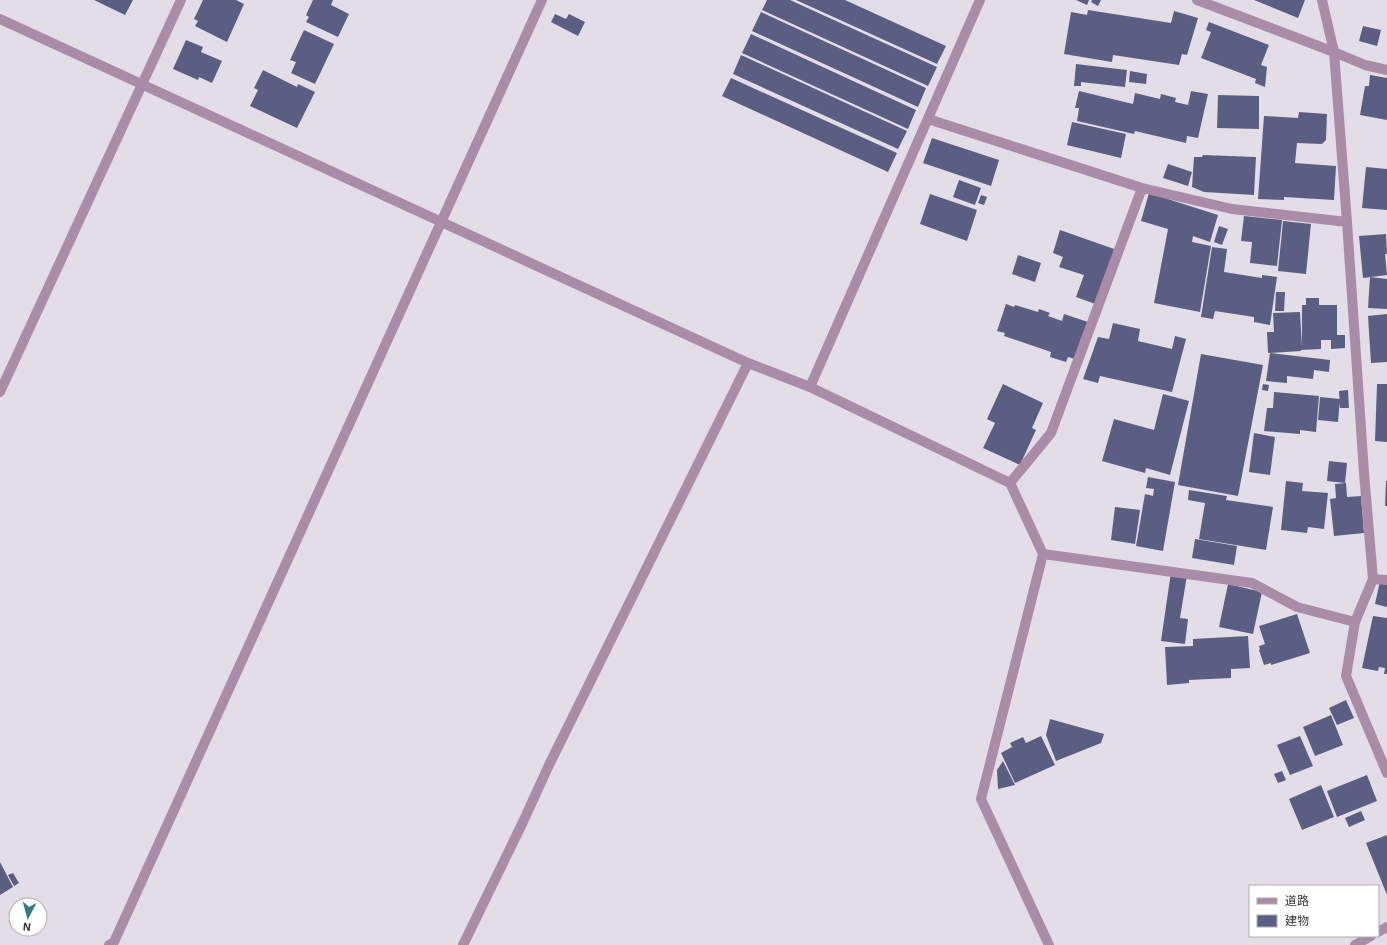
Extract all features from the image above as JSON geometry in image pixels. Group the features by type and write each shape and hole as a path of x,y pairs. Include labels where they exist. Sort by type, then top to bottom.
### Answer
{"street":[{"path":"0,392 181,0"},
{"path":"109,945 114,942 542,0"},
{"path":"810,387 980,0"},
{"path":"1197,0 1365,65 1387,70"},
{"path":"1322,0 1334,52 1373,579 1355,622 1346,676 1387,773"},
{"path":"0,19 748,363 810,387 1010,483 1043,554 981,799 1048,945"},
{"path":"928,119 1142,188 1232,209 1347,222"},
{"path":"1010,483 1051,433 1142,188"},
{"path":"463,945 549,765 748,363"},
{"path":"1043,554 1252,583 1297,608 1355,622"},
{"path":"1373,579 1387,580"},
{"path":"1355,945 1369,937"}],"building":[{"path":"94,0 133,0 125,15"},
{"path":"203,0 236,0 244,4 227,42 195,26 198,21 194,19"},
{"path":"313,0 333,0 331,5 349,14 338,37 306,22 309,17 306,15"},
{"path":"767,0 790,0 937,67 928,86 762,10"},
{"path":"796,0 845,0 946,46 937,64"},
{"path":"1076,0 1089,0 1087,5"},
{"path":"1092,0 1101,0 1098,6 1091,2"},
{"path":"1254,0 1305,0 1298,18"},
{"path":"1088,10 1171,23 1174,11 1198,18 1187,55 1182,54 1179,65 1113,55 1112,62 1064,54 1071,12 1087,15"},
{"path":"761,12 926,88 918,107 752,31"},
{"path":"555,14 566,19 569,14 585,22 578,36 551,22"},
{"path":"1209,22 1269,45 1261,65 1267,67 1265,87 1255,83 1256,79 1201,58 1211,32 1206,30"},
{"path":"1363,26 1381,30 1377,46 1359,41"},
{"path":"304,30 334,44 315,84 291,73 296,62 290,60"},
{"path":"751,34 916,110 908,129 742,53"},
{"path":"186,40 203,47 201,52 222,61 212,83 199,77 198,80 173,69"},
{"path":"741,55 907,131 898,149 733,74"},
{"path":"1076,64 1127,70 1125,87 1081,82 1081,86 1074,86"},
{"path":"263,70 297,87 298,84 315,92 297,128 250,106 258,90 254,88"},
{"path":"1130,71 1147,74 1146,84 1129,82"},
{"path":"1370,75 1387,78 1387,120 1360,115 1365,86 1369,86"},
{"path":"731,78 897,153 888,172 722,96"},
{"path":"1079,91 1133,104 1135,93 1160,99 1161,94 1176,98 1175,102 1188,105 1191,91 1208,94 1198,138 1187,136 1186,143 1135,131 1134,134 1077,121 1079,108 1075,108"},
{"path":"1218,95 1259,96 1259,129 1217,128"},
{"path":"1299,112 1327,114 1326,140 1322,144 1297,143 1295,163 1336,166 1334,200 1284,197 1284,200 1258,199 1264,116 1298,118"},
{"path":"1072,122 1126,134 1121,158 1067,145"},
{"path":"932,138 999,160 991,186 923,163"},
{"path":"1203,155 1256,157 1254,195 1204,192 1192,187 1194,157 1202,157"},
{"path":"1168,164 1192,172 1188,186 1163,178"},
{"path":"1366,167 1387,169 1387,210 1362,208"},
{"path":"959,180 981,188 975,205 953,197"},
{"path":"1149,193 1218,215 1210,242 1193,236 1192,242 1211,246 1200,312 1154,303 1168,229 1141,221"},
{"path":"930,194 977,210 967,241 920,224"},
{"path":"981,195 987,197 984,205 978,203"},
{"path":"1244,216 1282,220 1277,266 1250,263 1252,242 1241,241"},
{"path":"1283,221 1311,224 1306,274 1278,271"},
{"path":"1219,226 1228,229 1222,245 1214,242"},
{"path":"1060,230 1117,250 1098,305 1076,297 1084,275 1059,267 1063,257 1053,253"},
{"path":"1386,234 1387,254 1385,254 1387,275 1363,278 1359,236"},
{"path":"1212,247 1227,249 1224,272 1262,278 1262,275 1277,277 1270,325 1254,322 1254,317 1215,311 1213,319 1201,317"},
{"path":"1018,255 1041,263 1035,282 1012,274"},
{"path":"1370,277 1387,279 1387,309 1368,308"},
{"path":"1276,292 1285,292 1284,311 1275,311"},
{"path":"1306,298 1319,298 1319,305 1337,305 1337,335 1345,335 1345,348 1331,349 1331,340 1321,340 1321,349 1268,353 1267,332 1274,332 1273,313 1300,312 1302,347 1302,305 1306,305"},
{"path":"1006,304 1014,307 1015,305 1038,312 1039,309 1050,313 1048,316 1062,321 1064,314 1088,322 1075,359 1068,357 1066,362 1050,357 1051,352 1004,336 1005,333 997,331"},
{"path":"1387,314 1387,362 1371,363 1368,316"},
{"path":"1113,323 1140,329 1138,341 1172,349 1175,336 1186,339 1172,392 1100,376 1098,383 1083,379 1098,337 1109,339"},
{"path":"1270,353 1330,360 1329,372 1314,370 1313,379 1287,376 1287,383 1266,381"},
{"path":"1201,354 1263,365 1238,496 1178,485"},
{"path":"1003,384 1043,403 1032,428 1036,430 1020,465 983,448 995,423 987,419"},
{"path":"1263,384 1269,385 1268,391 1262,390"},
{"path":"1377,384 1387,384 1387,442 1375,441"},
{"path":"1348,390 1349,408 1340,408 1339,391"},
{"path":"1274,392 1319,396 1316,432 1300,430 1300,434 1264,431 1267,408 1273,408"},
{"path":"1163,394 1189,401 1170,475 1146,468 1145,473 1102,461 1114,419 1154,430"},
{"path":"1320,397 1340,399 1338,422 1318,420"},
{"path":"1254,433 1275,437 1270,475 1249,472"},
{"path":"1329,461 1347,463 1345,483 1327,481"},
{"path":"1148,477 1175,482 1163,551 1136,546 1145,494 1153,496 1154,489 1146,488"},
{"path":"1286,481 1303,483 1302,491 1328,493 1324,529 1308,527 1307,533 1281,530"},
{"path":"1386,481 1387,506 1385,506"},
{"path":"1346,483 1347,497 1361,496 1364,533 1334,536 1330,499 1336,498 1335,484"},
{"path":"1189,490 1227,496 1226,500 1273,507 1266,550 1199,539 1205,503 1188,500"},
{"path":"1115,507 1140,510 1135,544 1111,540"},
{"path":"1195,539 1237,546 1234,565 1192,558"},
{"path":"1171,572 1187,575 1180,618 1188,619 1185,644 1161,641"},
{"path":"1380,581 1387,582 1387,607 1375,604"},
{"path":"1228,584 1262,592 1253,634 1219,627"},
{"path":"1297,614 1310,653 1271,665 1271,663 1264,665 1259,646 1265,644 1259,626"},
{"path":"1373,616 1387,618 1387,674 1384,674 1385,668 1379,667 1378,671 1362,668"},
{"path":"1248,636 1250,668 1231,669 1231,678 1189,680 1189,683 1167,685 1165,647 1193,646 1193,639"},
{"path":"1346,700 1354,718 1337,725 1329,708"},
{"path":"1331,715 1343,745 1315,756 1303,727"},
{"path":"1050,719 1104,734 1101,743 1056,761 1046,735"},
{"path":"1041,736 1055,765 1015,783 1001,753 1012,747 1010,743 1023,737 1026,743"},
{"path":"1300,736 1313,766 1290,775 1277,745"},
{"path":"1003,761 1015,785 998,789 997,770"},
{"path":"1282,771 1286,780 1278,783 1274,774"},
{"path":"1367,775 1377,801 1337,817 1327,791"},
{"path":"1321,785 1334,817 1302,830 1289,799"},
{"path":"1361,811 1365,820 1349,827 1345,818"},
{"path":"1387,835 1387,895 1366,843"},
{"path":"0,862 13,887 0,895"},
{"path":"13,873 19,883 14,886 8,875"}]}
